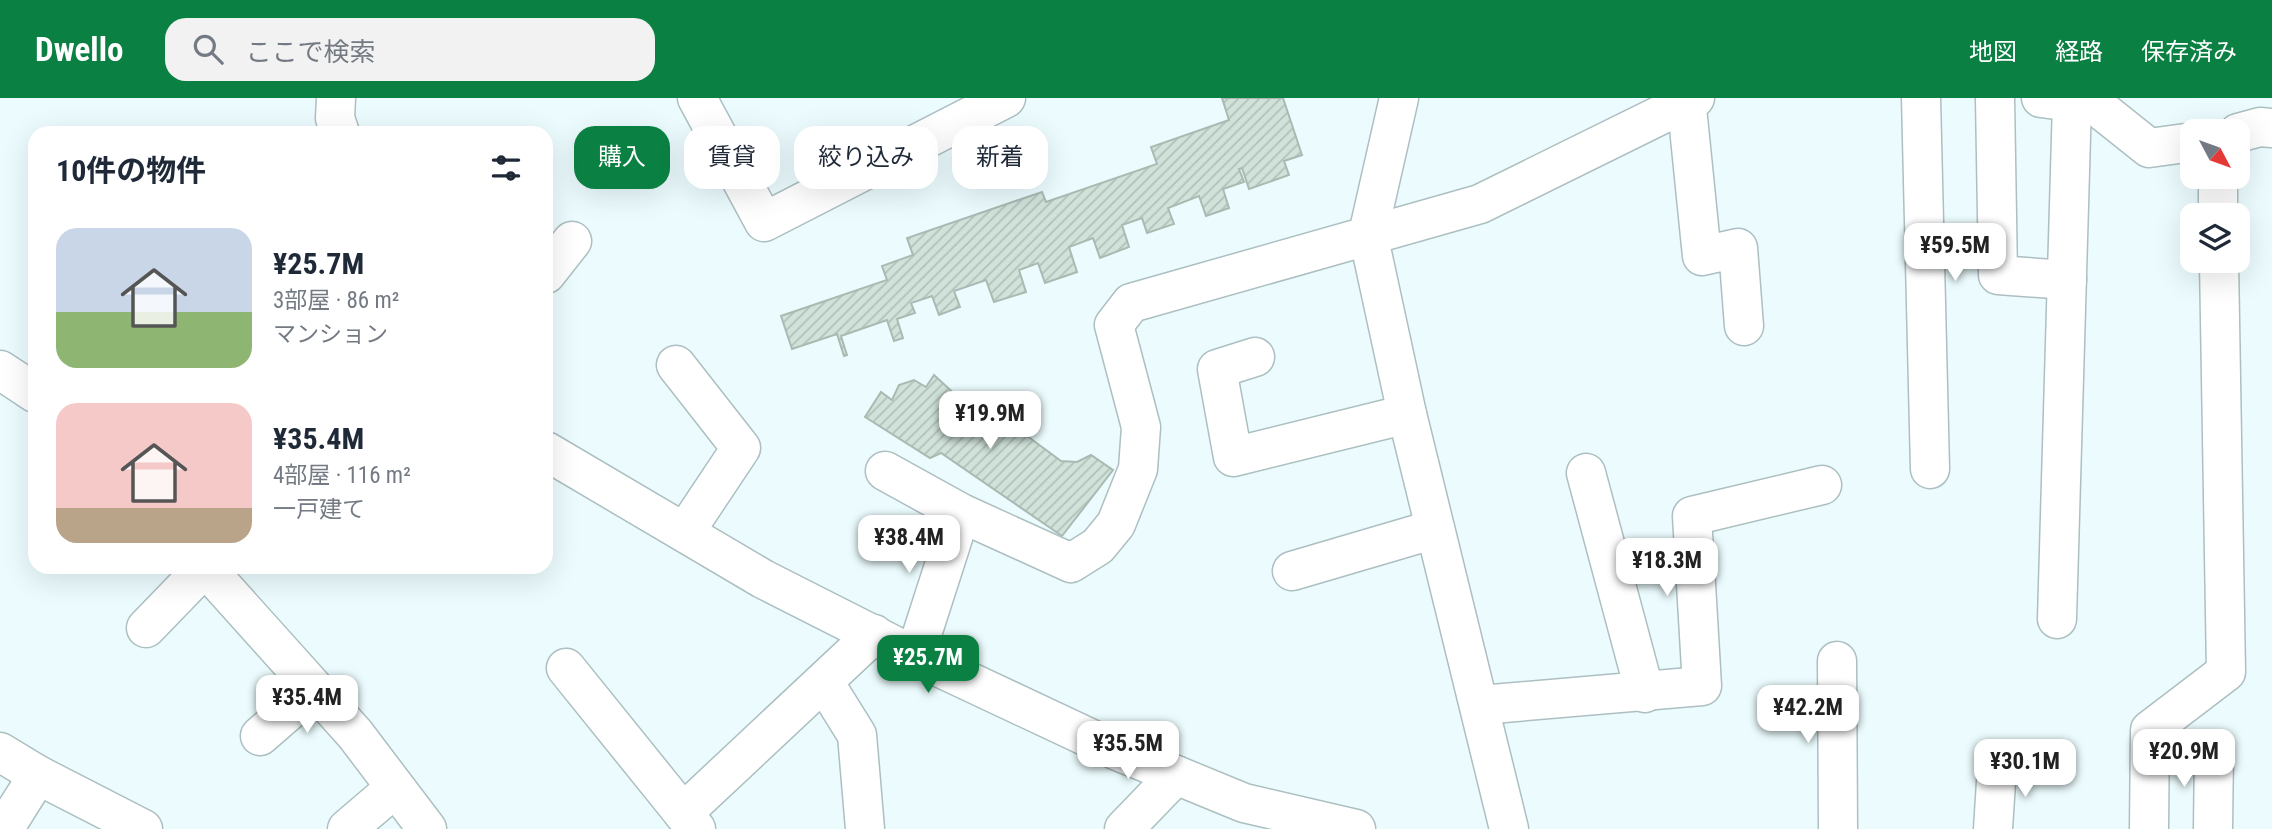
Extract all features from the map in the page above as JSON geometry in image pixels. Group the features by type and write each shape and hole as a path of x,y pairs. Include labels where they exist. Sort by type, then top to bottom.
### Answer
{"street":[{"path":"336,98 335,118 338,126"},
{"path":"697,98 764,222 993,101"},
{"path":"1399,98 1368,234 1407,414 1509,829"},
{"path":"1921,98 1930,469"},
{"path":"1995,98 1998,275 2067,280"},
{"path":"885,471 961,513 1071,563 1098,546 1116,524 1138,468 1141,427 1114,325 1131,303 1480,204 1689,99 1702,256 1738,248 1744,326"},
{"path":"2057,619 2067,280 2056,100 2095,106 2149,148 2180,144"},
{"path":"2250,130 2272,128"},
{"path":"553,265 572,241"},
{"path":"2149,829 2150,730 2225,672 2219,273"},
{"path":"1255,358 1217,369 1233,457 1407,414"},
{"path":"676,365 741,448 685,531"},
{"path":"0,370 28,388"},
{"path":"553,455 763,579 915,656 1115,750 1244,803 1265,819 1356,829"},
{"path":"1586,473 1645,693"},
{"path":"1479,705 1645,693 1702,686 1692,516 1822,485"},
{"path":"915,656 961,513"},
{"path":"1292,571 1435,528"},
{"path":"146,628 198,574"},
{"path":"211,574 355,734 427,829"},
{"path":"566,668 690,821 874,634"},
{"path":"1837,661 1838,829"},
{"path":"824,682 857,735 865,829"},
{"path":"260,736 314,689"},
{"path":"2213,829 2214,751"},
{"path":"0,752 38,775 143,829"},
{"path":"1993,829 1997,766"},
{"path":"4,829 38,775"},
{"path":"1124,829 1176,775"},
{"path":"347,829 395,788"}],"building":[{"path":"1222,98 1283,98 1302,155 1284,161 1289,175 1249,189 1242,168 1239,169 1244,182 1223,189 1229,208 1206,216 1199,196 1168,208 1174,224 1147,233 1142,218 1122,225 1129,247 1100,258 1093,238 1069,247 1077,272 1045,283 1038,263 1019,270 1026,292 994,302 986,280 954,291 960,307 939,315 932,296 911,303 915,313 897,319 903,338 894,341 887,320 841,336 847,355 844,356 837,334 792,349 781,316 887,280 882,266 913,255 907,238 1042,192 1046,202 1157,164 1151,147 1229,120"},
{"path":"934,375 960,399 969,393 1061,461 1077,462 1091,455 1113,470 1062,536 941,453 930,458 865,417 881,392 892,400 899,385 914,380 926,387"}]}
